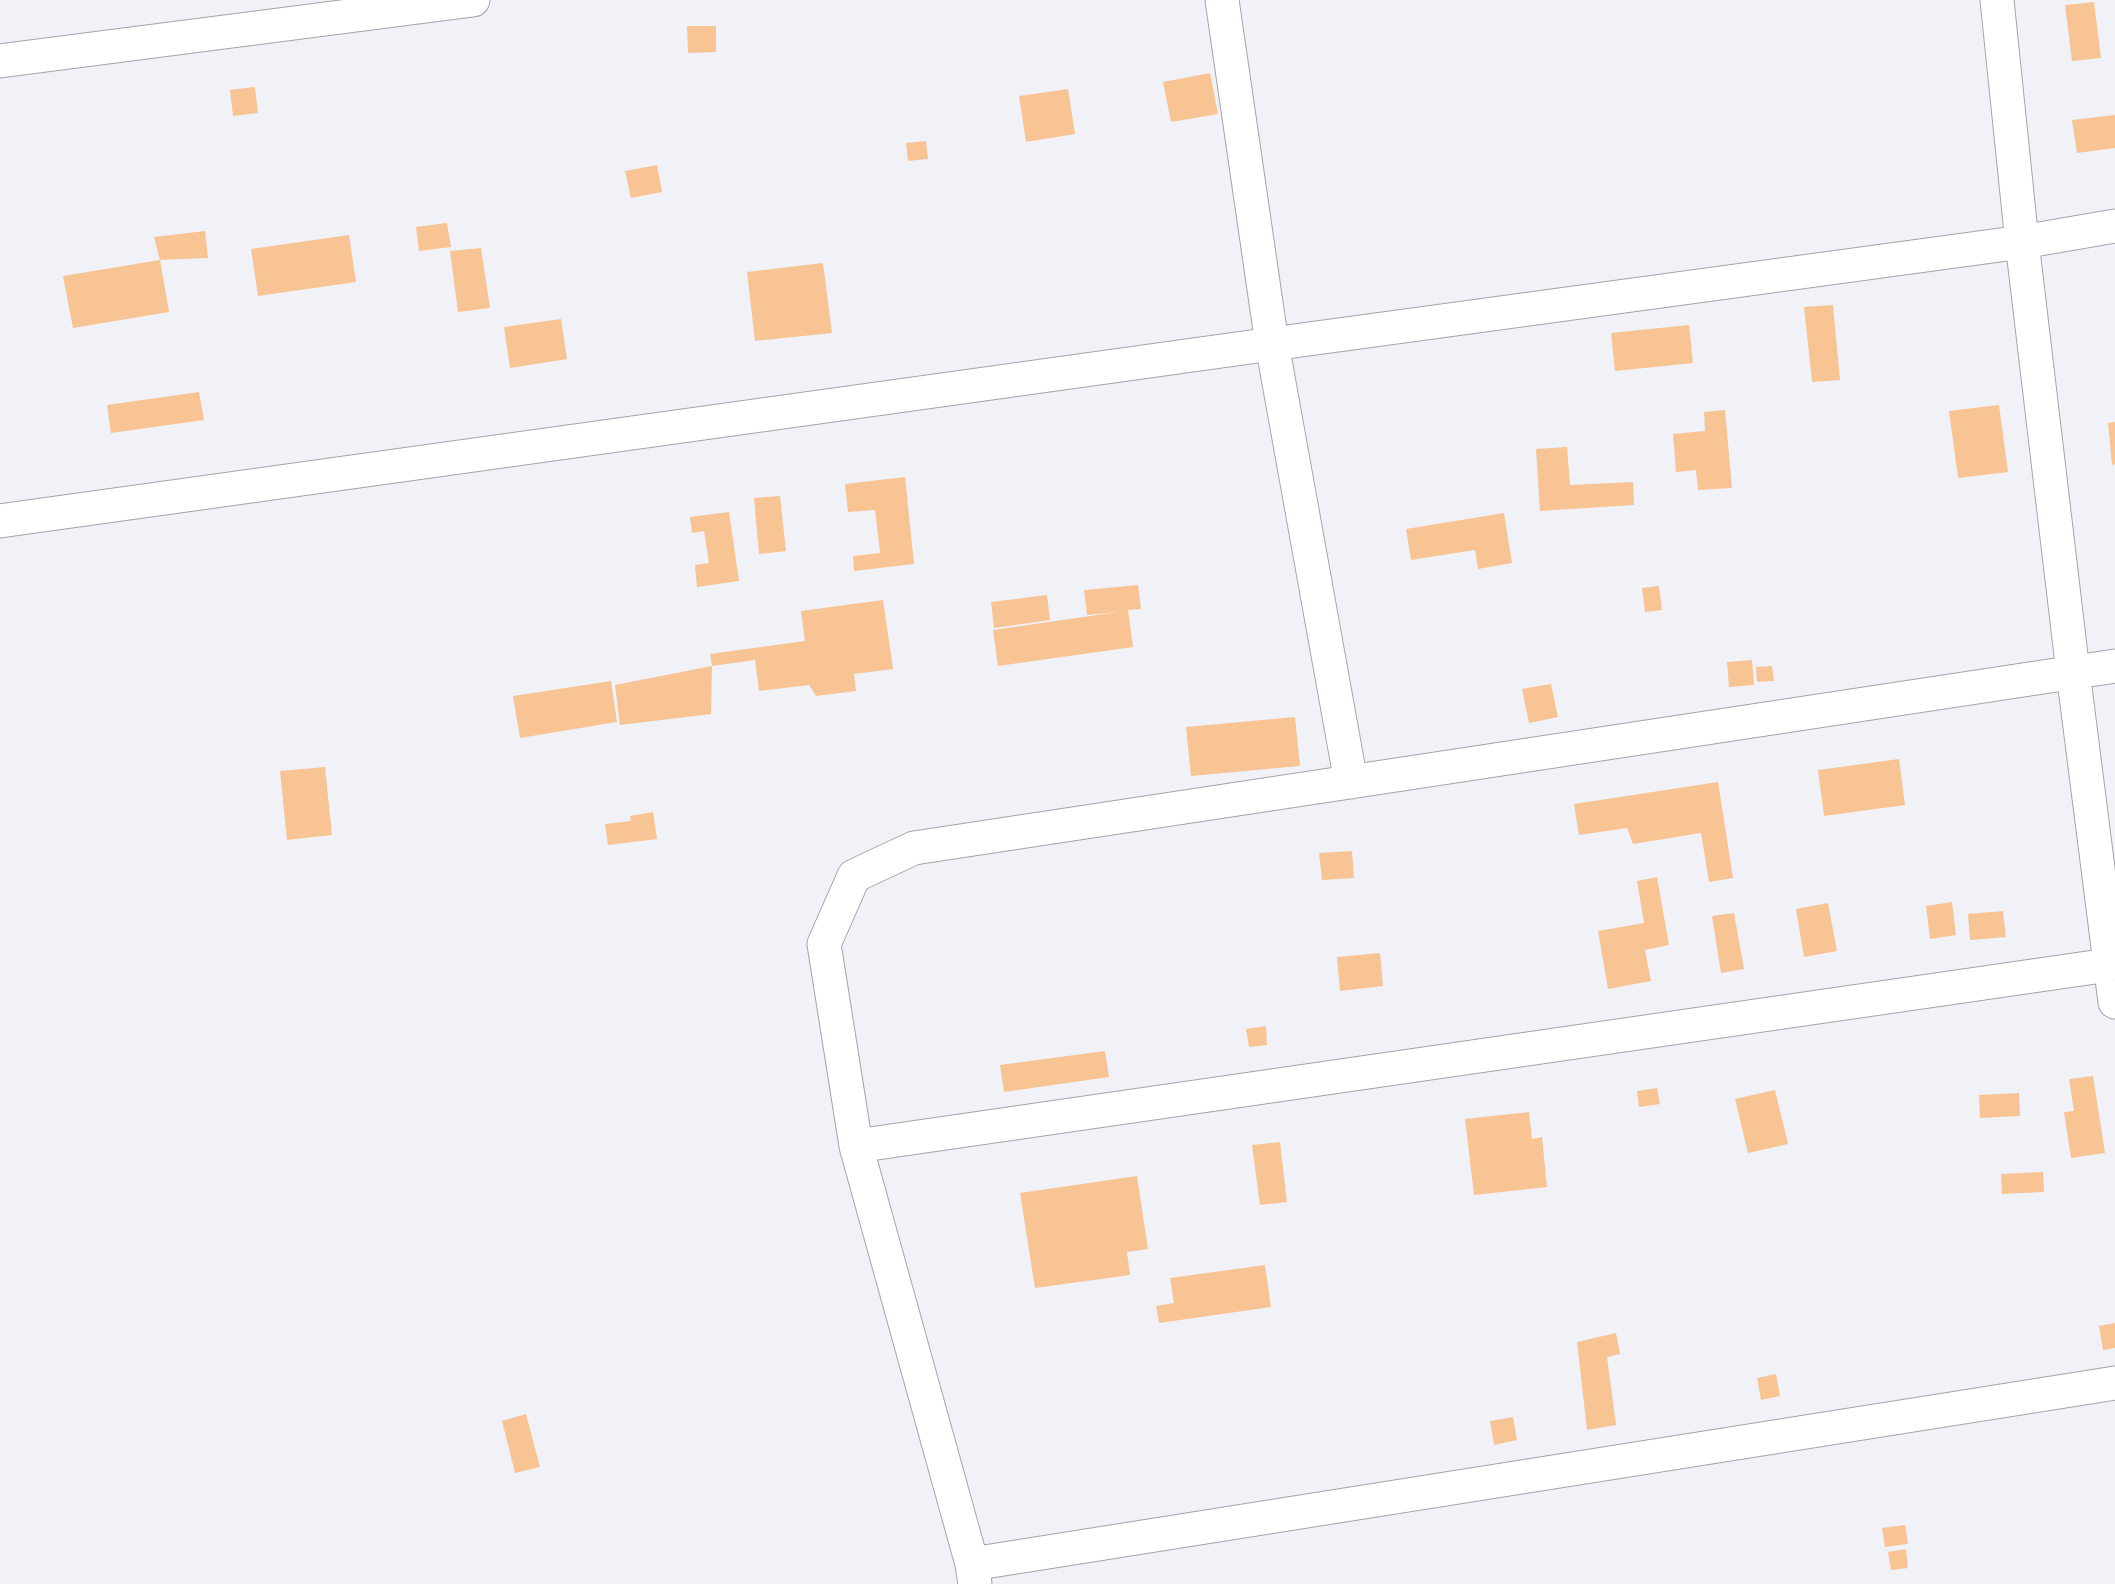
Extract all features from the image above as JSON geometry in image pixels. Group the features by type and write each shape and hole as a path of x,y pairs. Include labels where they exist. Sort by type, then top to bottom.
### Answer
{"street":[{"path":"0,61 473,0"},
{"path":"1222,0 1272,344 1351,782"},
{"path":"1997,0 2022,242 2073,672 2113,964 2115,1002"},
{"path":"0,521 2022,242 2115,226"},
{"path":"2115,666 914,848 854,876 825,944 856,1146 974,1574 2115,1383"},
{"path":"856,1146 2113,964"}],"building":[{"path":"2094,2 2101,58 2072,61 2065,5"},
{"path":"687,26 716,26 716,52 688,53"},
{"path":"1210,73 1218,114 1171,122 1163,82"},
{"path":"255,87 258,113 233,116 230,90"},
{"path":"1068,89 1075,134 1026,142 1019,96"},
{"path":"2115,115 2115,148 2077,153 2072,120"},
{"path":"926,141 928,159 908,161 906,143"},
{"path":"657,165 662,192 631,198 625,171"},
{"path":"447,223 451,247 419,251 416,227"},
{"path":"205,231 208,258 160,260 154,237"},
{"path":"349,235 356,282 258,296 251,249"},
{"path":"481,248 490,308 458,312 450,251"},
{"path":"160,260 169,312 73,328 63,276"},
{"path":"823,263 832,333 755,341 747,272"},
{"path":"1833,305 1840,380 1812,382 1804,307"},
{"path":"561,319 567,359 510,368 504,327"},
{"path":"1689,325 1693,363 1615,371 1611,333"},
{"path":"199,392 204,420 111,433 107,405"},
{"path":"1999,405 2008,472 1958,478 1949,411"},
{"path":"1725,410 1732,488 1698,490 1696,470 1676,472 1673,434 1705,431 1704,412"},
{"path":"2115,422 2115,464 2112,465 2108,423"},
{"path":"1567,447 1570,485 1633,482 1634,505 1540,511 1536,449"},
{"path":"905,477 914,564 854,571 853,556 880,553 875,510 848,512 845,484"},
{"path":"780,496 786,551 759,554 754,498"},
{"path":"729,512 739,581 697,587 695,565 709,563 704,531 692,533 690,517"},
{"path":"1504,513 1512,563 1478,569 1475,550 1411,560 1406,529"},
{"path":"1138,585 1141,609 1128,610 1133,647 998,666 993,630 1118,612 1087,615 1084,590"},
{"path":"1659,586 1662,610 1645,612 1642,588"},
{"path":"1047,595 1050,620 994,628 991,602"},
{"path":"883,600 893,669 854,674 856,691 816,696 809,685 759,691 755,660 712,666 710,654 805,641 801,611"},
{"path":"1752,660 1754,685 1729,687 1727,662"},
{"path":"712,666 711,714 620,725 615,685"},
{"path":"1772,666 1774,681 1757,682 1756,667"},
{"path":"611,681 617,722 520,738 513,696"},
{"path":"1551,684 1558,717 1529,723 1522,689"},
{"path":"1295,717 1300,766 1191,776 1186,727"},
{"path":"1899,759 1905,805 1824,816 1818,770"},
{"path":"325,767 332,835 287,840 280,771"},
{"path":"1718,782 1733,878 1709,882 1701,833 1633,844 1627,828 1579,835 1574,804"},
{"path":"653,812 657,839 608,845 605,824 631,821 630,816"},
{"path":"1352,851 1354,878 1322,880 1319,853"},
{"path":"1657,877 1669,945 1645,950 1651,981 1608,989 1598,931 1644,923 1637,881"},
{"path":"1952,902 1956,935 1930,939 1926,906"},
{"path":"1828,903 1837,951 1804,957 1796,909"},
{"path":"2003,911 2006,937 1970,940 1968,914"},
{"path":"1734,913 1744,969 1721,973 1712,916"},
{"path":"1380,953 1383,986 1340,991 1337,957"},
{"path":"1266,1026 1267,1045 1249,1047 1246,1029"},
{"path":"1105,1051 1109,1077 1004,1092 1000,1065"},
{"path":"2093,1076 2105,1153 2071,1158 2064,1112 2074,1111 2069,1079"},
{"path":"1657,1088 1660,1104 1639,1107 1637,1091"},
{"path":"1775,1090 1788,1144 1748,1153 1735,1099"},
{"path":"2019,1093 2020,1116 1980,1118 1979,1095"},
{"path":"1529,1112 1532,1139 1542,1137 1547,1187 1474,1195 1465,1119"},
{"path":"1280,1142 1287,1202 1260,1205 1252,1145"},
{"path":"2043,1172 2044,1192 2002,1194 2001,1174"},
{"path":"1137,1176 1148,1249 1127,1252 1130,1275 1035,1288 1020,1193"},
{"path":"1265,1265 1271,1307 1159,1323 1156,1306 1174,1303 1170,1278"},
{"path":"2115,1323 2115,1348 2103,1350 2099,1326"},
{"path":"1616,1333 1620,1354 1607,1357 1616,1425 1587,1430 1577,1342"},
{"path":"1776,1374 1780,1396 1761,1400 1757,1378"},
{"path":"526,1414 540,1467 515,1473 502,1421"},
{"path":"1513,1417 1517,1440 1494,1445 1490,1421"},
{"path":"1905,1525 1908,1544 1885,1547 1882,1528"},
{"path":"1906,1549 1908,1568 1891,1570 1888,1552"}]}
